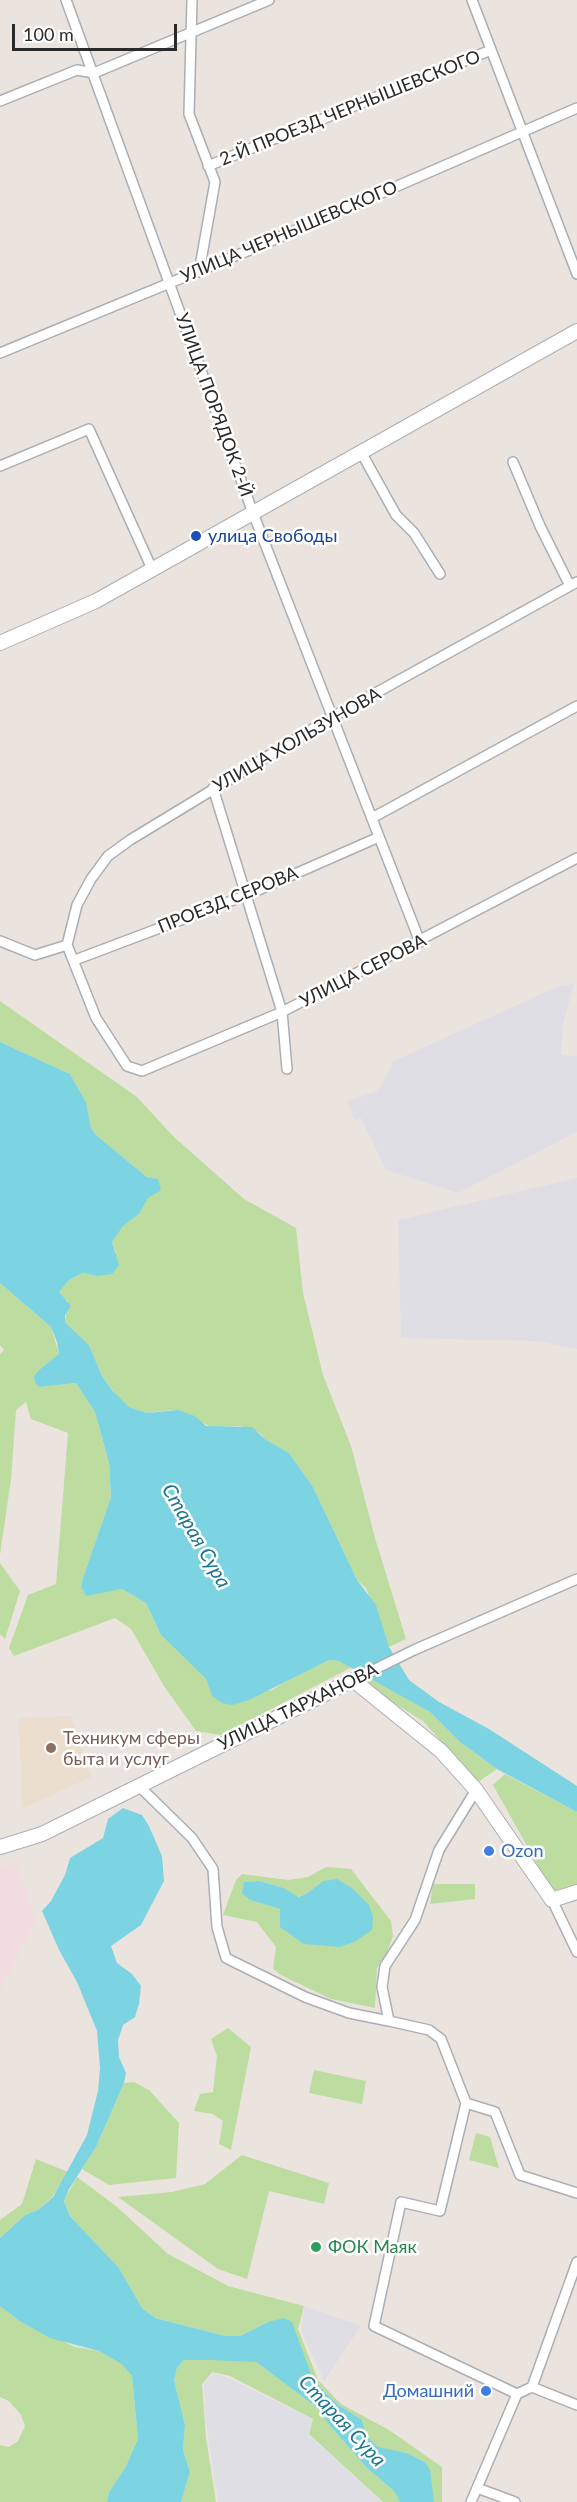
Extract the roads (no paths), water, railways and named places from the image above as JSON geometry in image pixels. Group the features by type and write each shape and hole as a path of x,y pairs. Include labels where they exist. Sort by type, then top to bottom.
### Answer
{"street":[{"name":"УЛИЦА ПОРЯДОК 2-Й","path":"66,0 253,513 334,716 420,942"},
{"path":"192,0 189,114 214,183 199,272"},
{"path":"0,100 78,70 94,74 269,0"},
{"path":"472,0 577,274"},
{"name":"2-Й ПРОЕЗД ЧЕРНЫШЕВСКОГО","path":"208,166 491,50"},
{"name":"УЛИЦА ЧЕРНЫШЕВСКОГО","path":"0,353 199,272 577,108"},
{"path":"0,643 96,601 577,331"},
{"path":"0,466 89,429 152,569"},
{"path":"361,452 396,516 414,533 440,574"},
{"path":"513,462 540,526 575,586"},
{"name":"УЛИЦА ХОЛЬЗУНОВА","path":"68,945 77,905 91,879 108,856 213,788 334,716 575,586"},
{"path":"372,818 577,706"},
{"path":"213,788 282,1012 287,1069"},
{"name":"ПРОЕЗД СЕРОВА","path":"75,960 247,895 379,837"},
{"name":"УЛИЦА СЕРОВА","path":"75,960 96,1018 127,1066 142,1071 282,1012 420,942 577,858"},
{"path":"0,941 35,956 68,945 75,960"},
{"name":"УЛИЦА ТАРХАНОВА","path":"0,1847 42,1834 400,1657 577,1579"},
{"path":"353,1680 441,1751 476,1790 552,1900 577,1952"},
{"path":"139,1786 192,1838 213,1869 217,1927 226,1958 305,1997 349,2013 429,2030 441,2039 466,2103 440,2211 401,2202 374,2326 518,2394"},
{"path":"388,2021 382,1988 385,1966 415,1920 439,1850 476,1790"},
{"path":"552,1900 577,1892"},
{"path":"466,2103 495,2112 520,2175 577,2193"},
{"path":"471,2502 518,2394 532,2387 577,2262"},
{"path":"532,2387 577,2405"},
{"path":"477,2488 515,2502"}],"water":[{"name":"Старая Сура","path":"0,1042 70,1074 86,1102 91,1128 96,1135 147,1177 158,1179 161,1190 148,1198 139,1214 123,1226 112,1242 119,1265 112,1274 97,1276 83,1273 69,1280 59,1292 71,1306 65,1315 65,1322 89,1345 102,1376 112,1390 129,1407 147,1413 178,1410 195,1416 206,1426 252,1427 265,1439 289,1453 313,1487 357,1580 376,1605 389,1647 409,1680 439,1702 489,1729 577,1786 577,1812 497,1769 460,1742 430,1712 339,1661 329,1660 249,1700 232,1705 222,1703 212,1696 206,1679 161,1635 146,1603 122,1589 86,1596 81,1587 83,1578 111,1497 109,1463 95,1412 76,1383 40,1387 35,1383 34,1376 59,1354 57,1342 51,1327 0,1283"},
{"name":"Старая Сура","path":"123,1808 142,1815 149,1826 162,1856 164,1881 141,1925 111,1946 117,1963 132,1974 141,1986 139,2004 135,2017 123,2025 118,2040 119,2057 126,2073 124,2083 96,2147 69,2189 64,2201 70,2216 119,2268 142,2308 155,2318 226,2336 240,2336 268,2322 284,2318 292,2322 314,2382 340,2406 362,2420 367,2437 378,2447 407,2453 425,2462 430,2470 434,2502 400,2502 394,2491 366,2467 326,2421 323,2412 256,2362 184,2360 177,2368 174,2380 185,2425 183,2450 190,2472 181,2502 107,2502 109,2492 125,2468 138,2439 132,2376 122,2364 99,2351 50,2338 18,2320 0,2306 0,2238 25,2215 38,2210 53,2197 87,2135 98,2091 100,2068 97,2031 77,1982 59,1950 42,1911 51,1901 65,1875 70,1858 103,1838 108,1819"},
{"path":"337,1879 352,1888 369,1905 373,1917 372,1930 356,1941 340,1947 304,1944 280,1927 280,1909 250,1900 242,1893 244,1882 259,1881 284,1888 298,1897 323,1881"}],"place":[{"name":"улица Свободы","path":"196,536"},
{"name":"Техникум сферы быта и услуг","path":"51,1748"},
{"name":"Ozon","path":"489,1851"},
{"name":"ФОК Маяк","path":"316,2247"},
{"name":"Домашний","path":"486,2391"}]}
